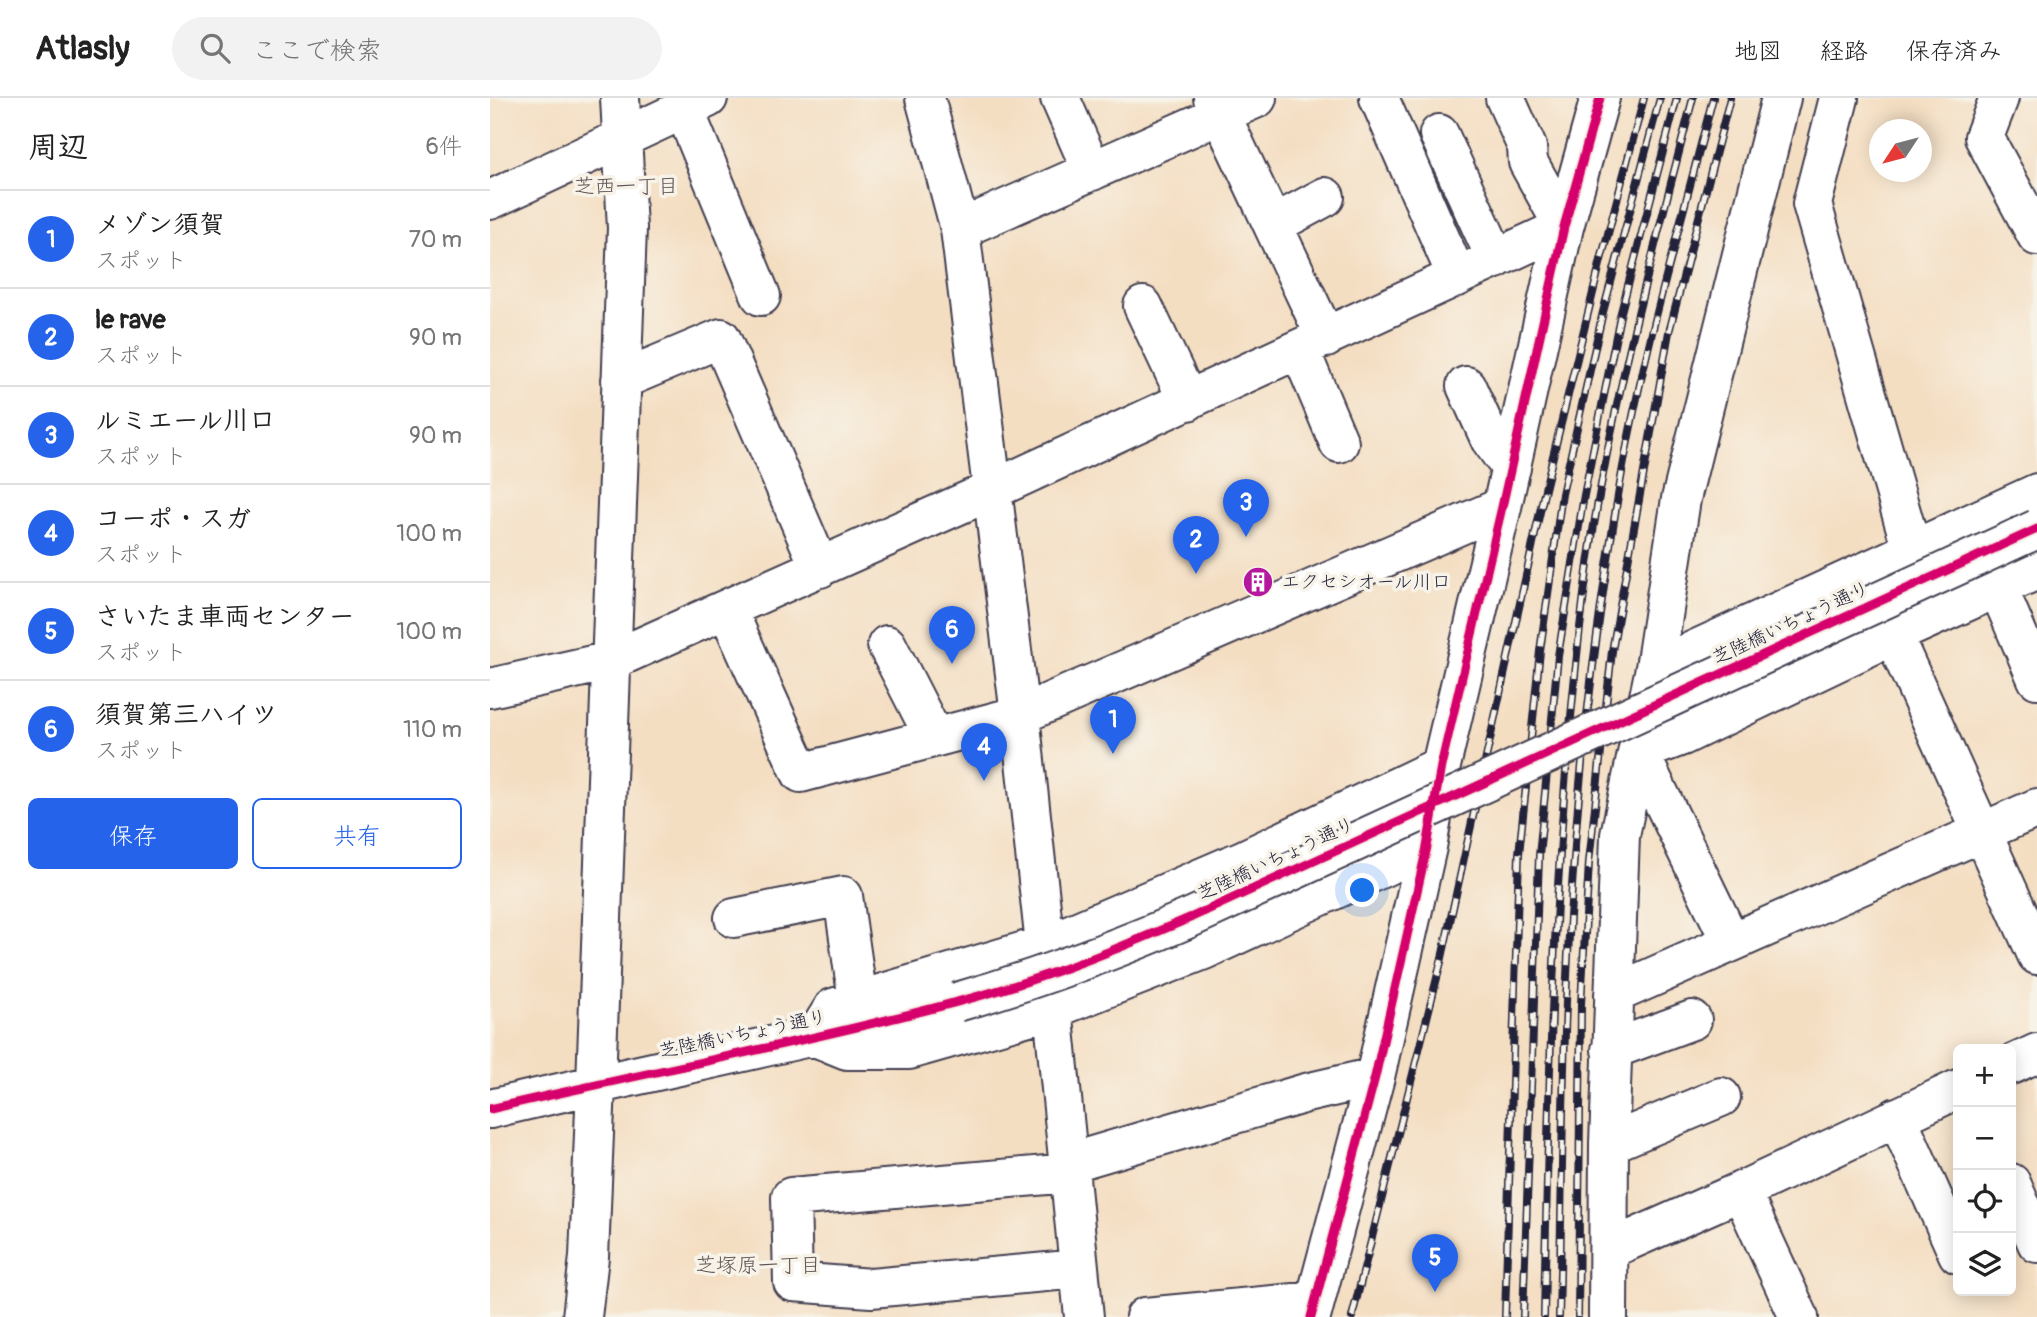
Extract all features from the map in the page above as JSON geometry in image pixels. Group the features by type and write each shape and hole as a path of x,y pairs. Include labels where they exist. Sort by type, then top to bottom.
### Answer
{"street":[{"path":"582,1317 589,1257 596,1084 626,228 620,98"},
{"path":"925,98 960,229 1020,715 1045,944"},
{"path":"1060,98 1092,171"},
{"path":"960,229 1092,171 1217,106 1257,98"},
{"path":"1379,98 1457,277"},
{"path":"1505,98 1527,146 1528,163 1564,227"},
{"path":"1146,1317 1313,1309 1375,1077 1427,847 1441,765 1564,227 1600,98"},
{"path":"1608,1317 1611,1050 1620,835 1656,668 1681,499 1781,98"},
{"path":"1839,98 1812,204 1912,550"},
{"path":"1999,98 1984,137 2037,236"},
{"path":"490,200 696,103 761,296"},
{"path":"1217,106 1273,225 1313,344 1339,443"},
{"path":"1438,134 1496,259"},
{"path":"1273,225 1325,197"},
{"path":"490,688 610,661 1188,401 1564,227"},
{"path":"1143,306 1188,401"},
{"path":"621,380 721,338 820,568"},
{"path":"1466,386 1490,439 1511,468"},
{"path":"1656,668 2037,493"},
{"path":"727,609 801,773 1020,715 1502,507"},
{"name":"芝陸橋いちょう通り","path":"490,1109 815,1037 957,1002 1107,953 1192,917 2037,529"},
{"path":"1639,752 1682,736 1893,635 2037,570"},
{"path":"1998,587 2037,679"},
{"path":"1893,635 2037,955"},
{"path":"887,645 934,737"},
{"path":"1639,752 1731,943"},
{"path":"1427,847 1204,950 1053,1009 909,1050 847,1049 815,1037 833,1008 1045,944 1245,859 1441,765"},
{"path":"1614,994 2037,808"},
{"path":"734,918 843,896 858,1001"},
{"path":"1053,1009 1084,1317"},
{"path":"1611,1050 1692,1020"},
{"path":"2016,1063 2037,1053"},
{"path":"1079,1269 871,1288 793,1282 791,1197 1069,1168 1306,1093 1375,1077"},
{"path":"1610,1249 1953,1091"},
{"path":"1609,1144 1721,1097"},
{"path":"1897,1117 1953,1243"},
{"path":"1741,1191 1799,1317"},
{"path":"2016,1195 2037,1243"}],"railway":[{"path":"1352,1317 1442,958 1545,489 1644,98"},
{"path":"1505,1317 1519,854 1540,651 1562,494 1603,312 1660,98"},
{"path":"1523,1317 1539,856 1558,656 1584,495 1620,316 1677,98"},
{"path":"1544,1317 1557,899 1567,760 1584,595 1593,529 1619,395 1693,98"},
{"path":"1559,1317 1567,973 1577,815 1591,683 1625,456 1660,302 1713,98"},
{"path":"1578,1317 1581,1004 1589,862 1612,651 1669,332 1730,98"}],"cycle path":[{"path":"1311,1317 1375,1077 1427,847 1441,766 1564,227 1600,98"},
{"path":"490,1109 952,1004 1070,967 1192,917 2037,529"}],"place":[{"name":"ルミエール川口","path":"1246,537"},
{"name":"le rave","path":"1196,574"},
{"name":"エクセシオール川口","path":"1258,582"},
{"name":"須賀第三ハイツ","path":"952,664"},
{"name":"メゾン須賀","path":"1113,754"},
{"name":"コーポ・スガ","path":"984,781"},
{"name":"さいたま車両センター","path":"1435,1292"}],"district":[{"name":"芝西一丁目","path":"626,186"},
{"name":"芝塚原一丁目","path":"758,1265"}]}
